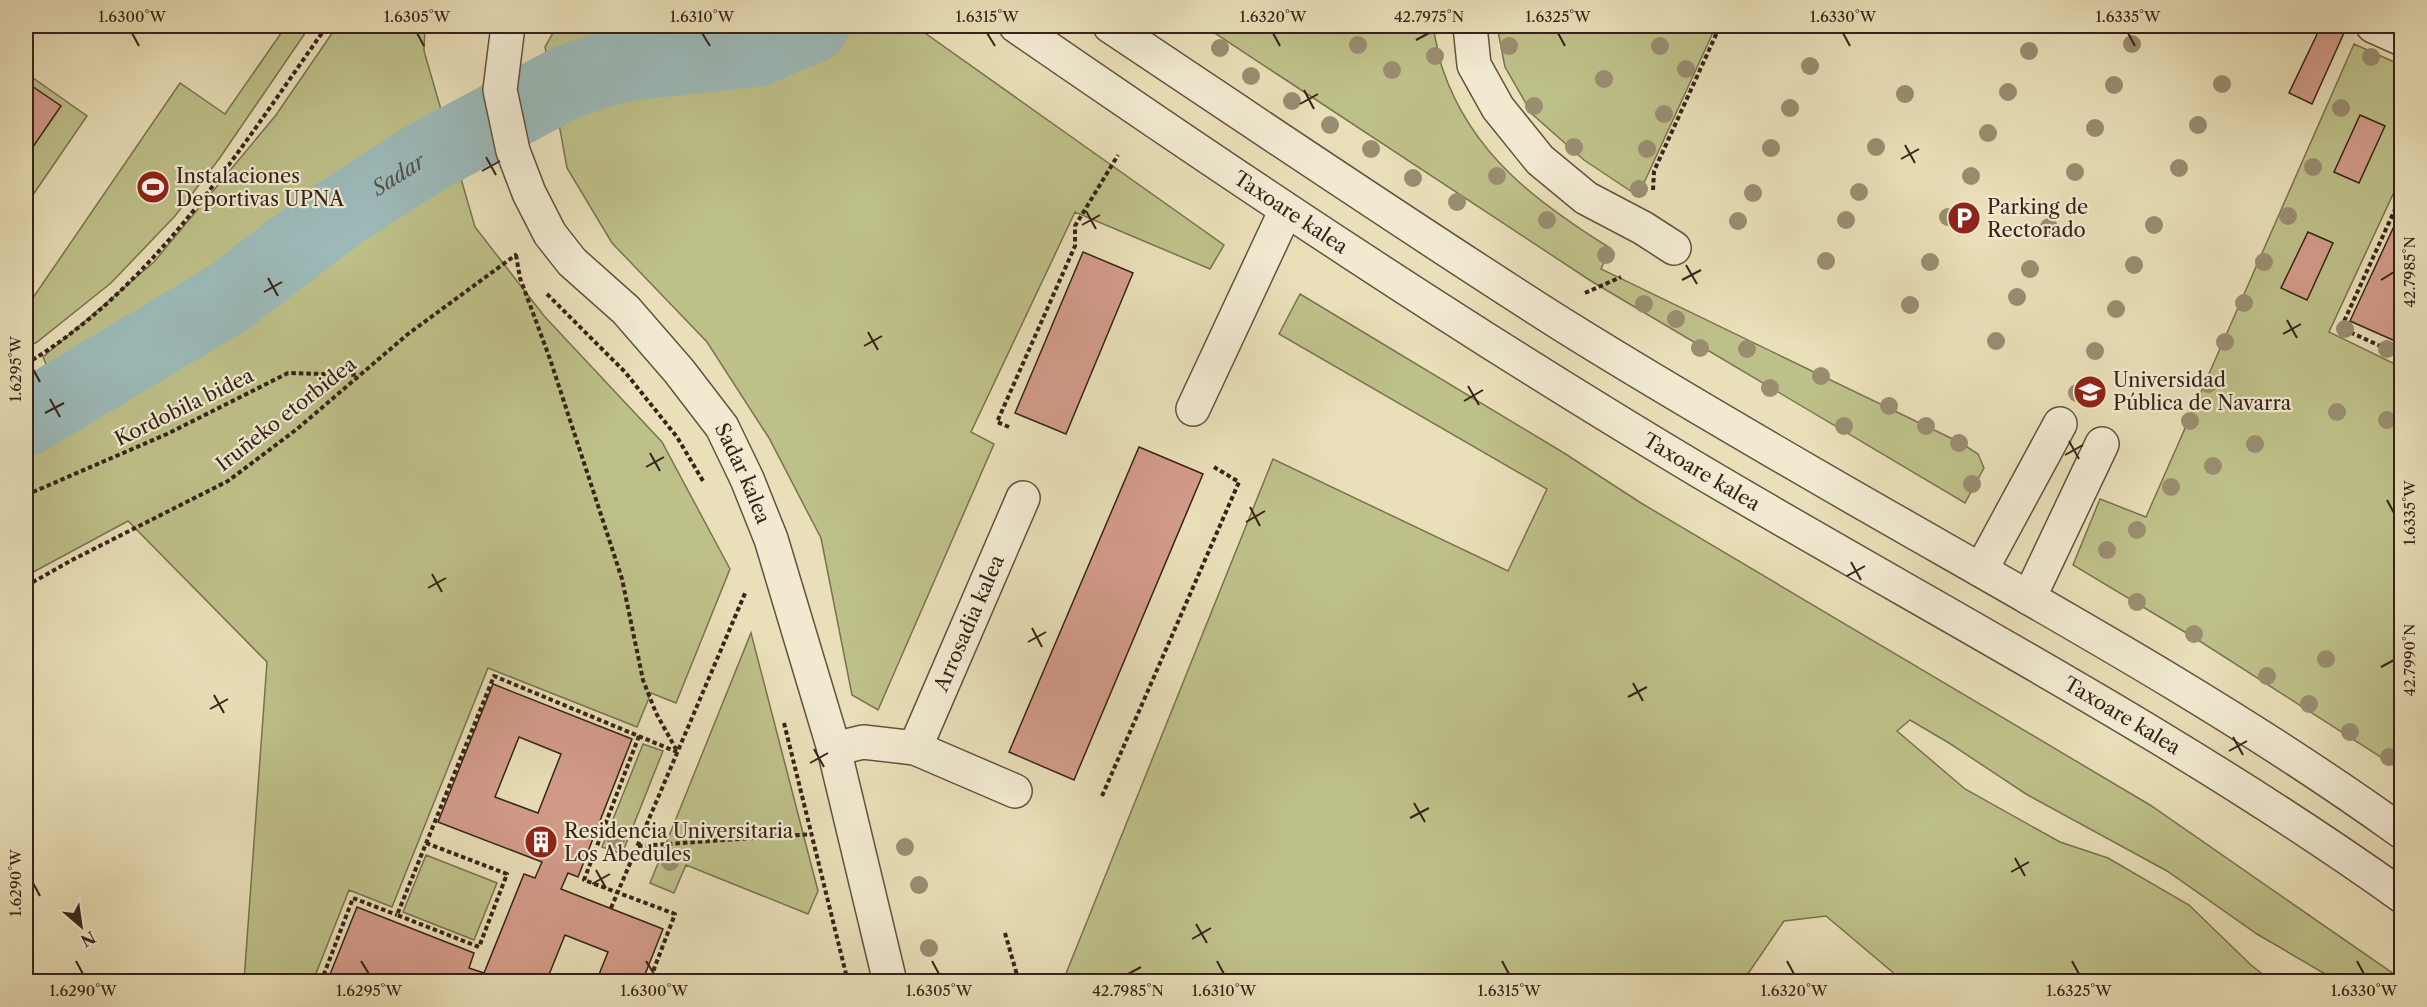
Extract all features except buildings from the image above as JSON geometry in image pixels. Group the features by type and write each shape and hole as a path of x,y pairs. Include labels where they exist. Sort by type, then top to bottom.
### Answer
{"street":[{"name":"Sadar kalea","path":"508,26 500,90 513,151 529,193 550,234 572,262 626,310 679,371 722,427 747,479 771,539 834,749 890,981"},
{"name":"Taxoare kalea","path":"1016,26 1286,210 1506,351 1699,470 1965,622 2209,767 2337,850 2402,896"},
{"path":"1110,26 1350,188 1566,327 1797,465 2218,710 2402,832"},
{"path":"1470,26 1474,64 1498,108 1540,160 1586,198 1643,228 1674,248"},
{"path":"2373,26 2402,39"},
{"path":"1193,410 1286,210"},
{"path":"1981,570 2060,424"},
{"path":"2029,598 2102,444"},
{"name":"Arrosadia kalea","path":"915,747 1023,498"},
{"path":"834,749 863,742 915,747 1015,791"}],"path":[{"path":"26,364 88,318 153,257 176,232 235,158 327,26"},
{"path":"1653,199 1654,171 1720,26"},
{"path":"1009,428 997,422 1075,246 1075,226 1118,155"},
{"path":"2402,194 2341,328 2402,356"},
{"path":"516,254 523,264"},
{"path":"516,254 520,278 550,359 622,579 643,680 656,713 677,752"},
{"name":"Iruñeko etorbidea","path":"26,586 72,560 228,481 297,429 408,334 516,254"},
{"path":"1585,293 1621,277"},
{"name":"Sadar kalea","path":"543,290 625,372 677,437 707,488"},
{"name":"Kordobila bidea","path":"26,495 167,434 288,373 360,375"},
{"path":"1102,796 1239,482 1214,467"},
{"path":"611,908 748,586 751,597"},
{"path":"397,915 494,676 677,752"},
{"path":"783,721 848,981"},
{"path":"639,736 584,880 675,914 649,981"},
{"path":"637,846 823,834"},
{"path":"321,981 353,898 479,947 507,874 426,843"},
{"path":"1005,933 1019,981"}],"green space":[{"name":"Instalaciones Deportivas UPNA","path":"286,26 310,26 219,159 175,216 111,283 37,342 26,348 26,308 180,83 225,114"},
{"path":"337,26 425,26 424,51 475,227 545,317 662,442 730,569 676,703 651,693 637,727 488,668 392,907 349,890 313,981 244,981 267,662 128,521 26,576 26,381 48,369 43,357 154,262 276,115"},
{"path":"557,26 915,26 1224,245 1210,269 1075,212 971,432 994,444 878,710 852,695 821,538 769,438 707,342 612,243 567,168 545,47"},
{"path":"1204,26 1433,26 1443,70 1471,127 1510,174 1558,213 1610,248 1601,269 1961,443 1978,454 1984,468 1965,503 1591,281"},
{"path":"1497,26 1716,26 1638,196 1584,160 1532,114 1505,67"},
{"path":"2354,44 2401,65 2401,177 2329,332 2401,367 2401,770 2198,640 2073,565 2100,499 2146,517"},
{"path":"26,73 87,116 26,205"},
{"path":"1300,294 1564,453 1641,503 2150,805 2401,981 2337,981 2257,934 2167,871 2026,794 1910,720 1897,731 1965,789 2060,842 2108,858 2189,905 2251,965 2271,981 1903,981 1826,916 1784,921 1743,981 1063,981 1273,459 1508,571 1547,489 1279,334"},
{"path":"751,633 818,891 808,914 686,865 674,893 650,883"},
{"path":"643,744 663,751 622,854 602,847"},
{"path":"426,855 497,883 474,940 403,912"}],"waterway":[{"name":"Sadar","path":"26,419 228,298 338,214 425,158 567,82 599,71 635,63 756,50 812,26"}],"place":[{"name":"Instalaciones Deportivas UPNA","path":"153,187"},
{"name":"Parking de Rectorado","path":"1964,218"},
{"name":"Universidad Pública de Navarra","path":"2090,392"},
{"name":"Residencia Universitaria Los Abedules","path":"541,842"}]}
